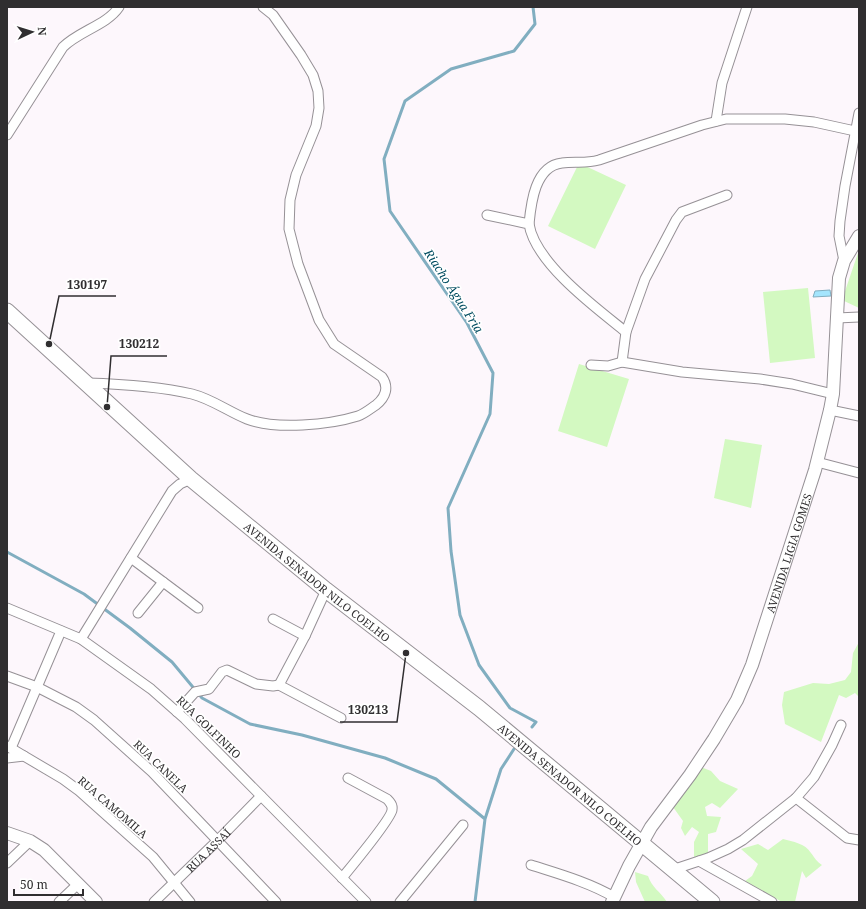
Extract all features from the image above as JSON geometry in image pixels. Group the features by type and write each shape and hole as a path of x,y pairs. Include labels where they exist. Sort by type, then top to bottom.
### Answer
{"main road":[{"name":"AVENIDA SENADOR NILO COELHO","path":"7,311 191,479 326,590 479,708 712,902"}],"street":[{"path":"7,136 63,48 79,34 108,18 119,7"},
{"path":"87,383 139,386 193,395 218,404 248,419 262,423 280,425 303,425 332,422 359,416 380,402 385,395 386,387 382,377 334,344 319,320 298,264 289,229 290,200 296,175 316,126 319,108 318,91 313,75 301,55 273,15 263,7"},
{"path":"716,121 722,83 747,7"},
{"path":"844,262 839,236 840,221 859,113"},
{"path":"626,332 583,296 552,266 530,234 529,224 531,202 545,171 552,165 561,163 585,163 599,160 726,119 784,119 814,122 855,131"},
{"path":"622,362 626,332 645,279 676,220 682,212 727,194"},
{"path":"487,215 529,224"},
{"name":"AVENIDA LIGIA GOMES","path":"613,899 629,866 651,827 690,775 714,739 737,700 752,665 817,462 834,394 839,278 844,262 859,236"},
{"path":"837,318 859,317"},
{"path":"591,365 608,366 622,362 682,372 768,380 834,394"},
{"path":"830,410 859,416"},
{"path":"817,462 859,473"},
{"path":"81,639 172,491 180,484 191,479"},
{"path":"131,558 198,608"},
{"path":"138,613 163,582"},
{"path":"279,685 305,636 326,590"},
{"name":"RUA GOLFINHO","path":"7,608 81,639 151,689 177,712 366,902"},
{"path":"273,619 305,636"},
{"path":"9,747 61,631"},
{"path":"177,712 197,691 209,689 222,672 227,670 256,684 273,686 279,685 342,718"},
{"name":"RUA CANELA","path":"7,676 37,687 76,707 94,720 152,772 276,902"},
{"path":"672,870 728,849 743,840 796,798 814,777 832,745 841,725"},
{"name":"RUA CAMOMILA","path":"9,747 63,779 78,790 153,858 190,902"},
{"path":"7,758 24,756"},
{"path":"342,878 386,820 392,809 391,804 387,799 348,778"},
{"name":"RUA ASSAÍ","path":"154,902 218,841 261,796"},
{"path":"796,798 847,838 859,840"},
{"path":"400,902 463,825"},
{"path":"7,833 30,841 44,850 96,902"},
{"path":"7,863 30,841"},
{"path":"699,861 772,902"},
{"path":"531,865 594,887 613,899"},
{"path":"59,902 78,884"}],"green space":[{"path":"579,163 626,185 595,249 548,226"},
{"path":"859,250 859,308 842,300"},
{"path":"808,288 815,358 770,363 763,292"},
{"path":"579,364 629,379 607,447 558,431"},
{"path":"725,439 762,445 751,508 714,498"},
{"path":"859,642 859,697 855,693 846,698 839,695 821,742 785,724 782,705 784,692 813,683 829,684 845,680 851,672 853,653"},
{"path":"701,767 711,771 720,781 738,789 720,808 712,803 705,807 707,816 721,817 716,832 708,834 708,854 694,857 694,842 699,832 692,827 685,836 681,828 683,821 673,807"},
{"path":"783,839 806,847 822,865 806,878 802,871 795,902 782,902 745,881 752,876 758,864 741,849 758,844 768,850"},
{"path":"635,872 648,876 652,884 667,902 645,902 636,882"}],"water":[{"path":"830,290 831,296 813,297 815,291"}],"waterway":[{"name":"Riacho Água Fria","path":"532,727 536,722 510,708 479,665 460,615 451,551 448,508 490,414 493,373 467,323 390,211 384,159 405,101 451,69 514,51 535,24 533,7"},
{"path":"7,552 84,594 130,628 172,662 202,698 250,724 302,735 385,758 436,779 485,819"},
{"name":"Riacho Água Fria","path":"475,902 485,819 501,769 514,749"}],"place":[{"name":"130197","path":"49,344"},
{"name":"130212","path":"107,407"},
{"name":"130213","path":"406,653"}]}
